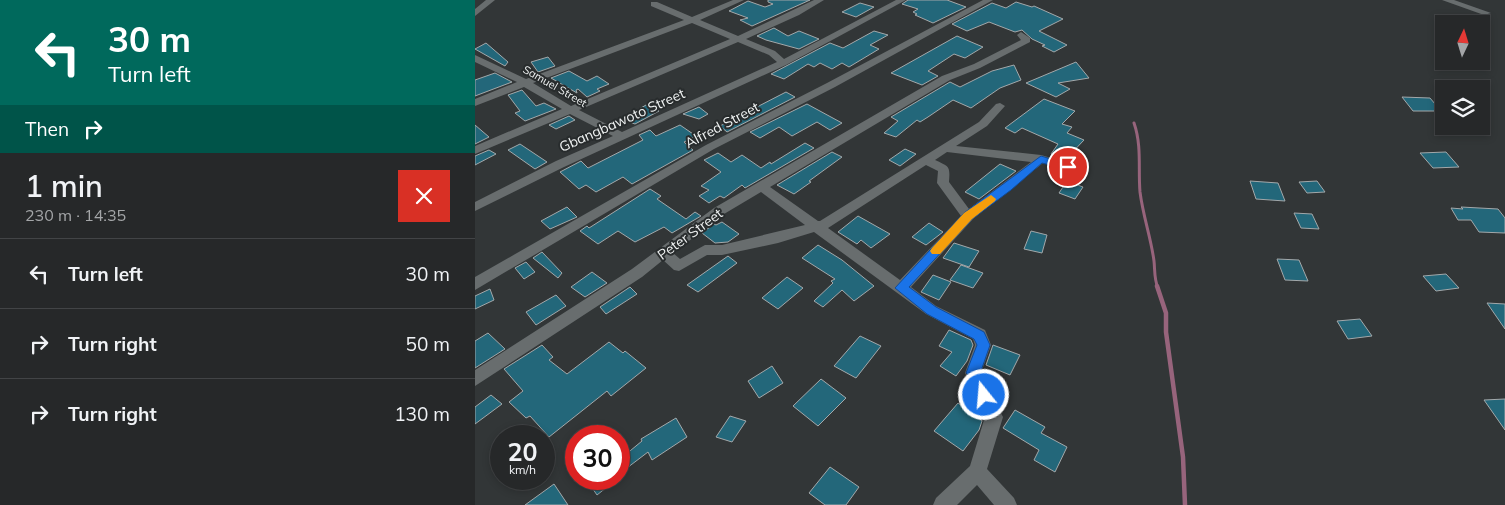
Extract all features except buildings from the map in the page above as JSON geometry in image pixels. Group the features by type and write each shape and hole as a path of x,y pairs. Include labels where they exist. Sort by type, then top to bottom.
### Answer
{"street":[{"path":"475,13 491,0"},
{"path":"663,0 654,4 772,53 783,63"},
{"path":"475,103 524,82 598,57 695,20 740,0"},
{"path":"475,150 796,13 820,0"},
{"name":"Gbangbawoto Street","path":"475,207 560,164 783,63 902,0"},
{"name":"Alfred Street","path":"475,284 710,147 831,85 989,0"},
{"path":"1450,0 1487,13"},
{"name":"Peter Street","path":"475,378 637,273 719,211 946,78 977,66 1027,40 1021,34"},
{"name":"Samuel Street","path":"478,61 524,82 570,110 622,136"},
{"path":"664,253 679,266 705,250 722,250 825,224 983,124 1000,106"},
{"path":"943,148 1041,159 1068,167"},
{"path":"901,288 968,216 1041,159"},
{"path":"925,160 944,169 943,183 968,216"},
{"path":"761,186 931,310 979,336 983,345 973,373 990,387 978,404 994,418 977,472 943,505"},
{"path":"977,472 1007,505"}],"waterway":[{"path":"1134,123 1139,149 1140,192 1153,252 1155,278 1158,288"},
{"path":"1157,286 1166,313 1166,332 1183,457 1185,505"}],"slow traffic":[{"path":"936,251 968,216 991,199"}],"route":[{"path":"984,395 990,387 973,373 983,345 979,336 931,310 901,288 968,216 1041,159 1068,167"}]}
